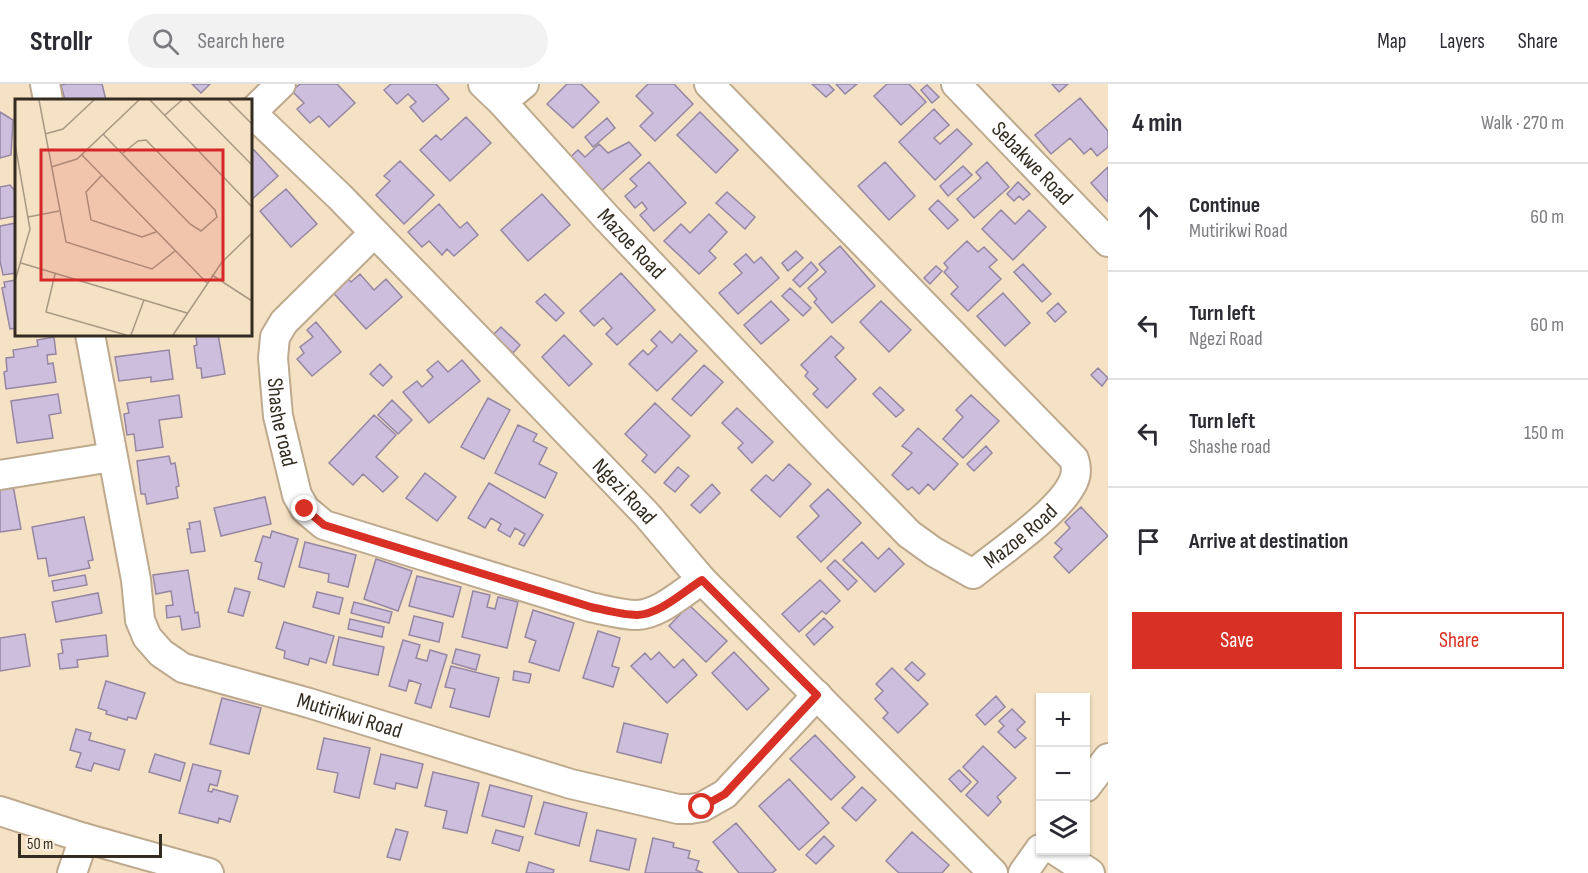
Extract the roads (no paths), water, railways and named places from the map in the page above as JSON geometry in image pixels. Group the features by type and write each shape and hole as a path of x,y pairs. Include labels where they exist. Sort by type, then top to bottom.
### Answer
{"street":[{"path":"45,84 48,99"},
{"path":"252,113 281,84"},
{"name":"Mazoe Road","path":"524,84 492,93 606,217 909,534 933,552 973,574 1046,515 1071,487 1077,467 1074,459 709,84"},
{"name":"Sebakwe Road","path":"956,84 1108,242"},
{"name":"Ngezi Road","path":"252,115 340,197 647,515 702,580 993,873"},
{"name":"Shashe road","path":"374,234 284,322 275,337 273,358 278,416 297,495 305,509 324,525 591,607 617,612 638,615 656,610 702,580"},
{"name":"Mutirikwi Road","path":"90,336 143,629 153,645 183,668 309,702 571,784 690,810 702,807 725,794 817,695"},
{"path":"0,475 112,457"},
{"path":"1090,782 1108,758"},
{"path":"0,811 84,838 209,873"},
{"path":"72,873 84,838"},
{"path":"1023,873 1036,855"},
{"path":"1063,855 1090,873"}]}
